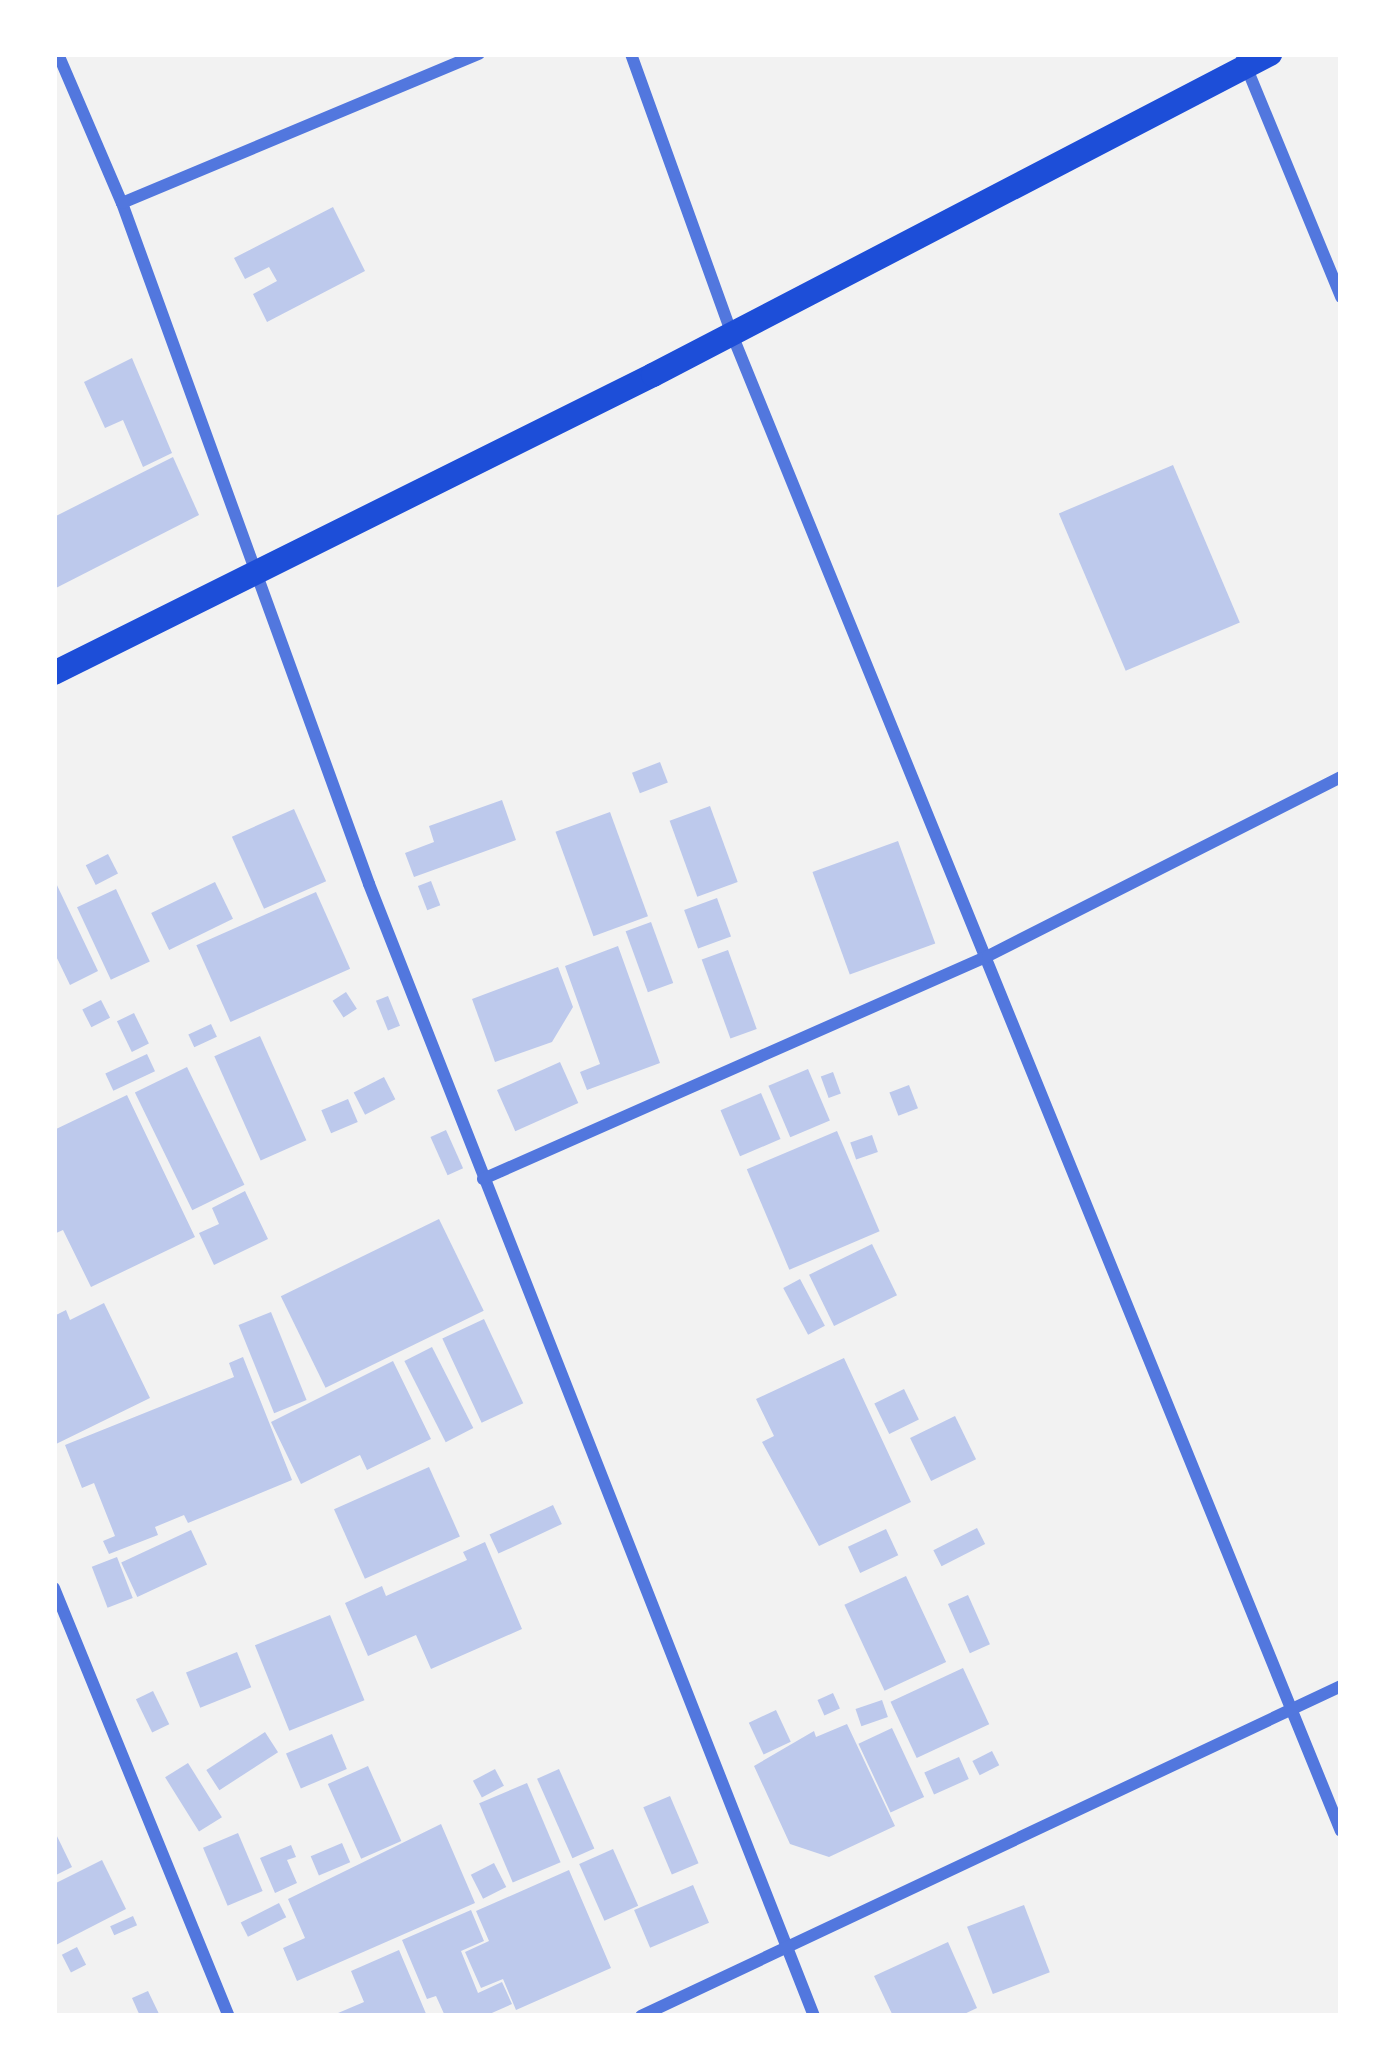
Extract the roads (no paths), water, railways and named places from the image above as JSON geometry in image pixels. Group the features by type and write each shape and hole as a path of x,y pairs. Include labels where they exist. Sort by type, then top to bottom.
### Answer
{"main road":[{"path":"54,673 731,332 1244,60 1270,54"}],"street":[{"path":"58,54 122,203 483,1179 814,2016"},
{"path":"122,203 479,54"},
{"path":"631,54 731,332 1341,1832"},
{"path":"1244,60 1341,297"},
{"path":"483,1179 988,956 1341,777"},
{"path":"54,1588 229,2016"},
{"path":"641,2016 1341,1686"}]}
